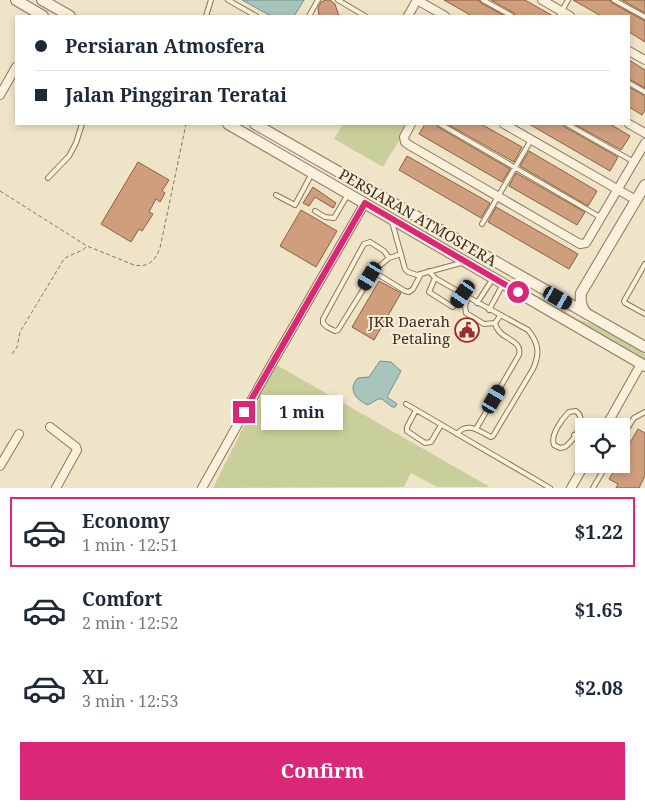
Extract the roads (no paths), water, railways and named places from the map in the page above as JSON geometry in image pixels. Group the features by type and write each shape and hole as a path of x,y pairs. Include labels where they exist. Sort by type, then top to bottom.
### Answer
{"street":[{"path":"16,0 41,15"},
{"path":"42,0 68,15"},
{"path":"409,15 417,0 443,15"},
{"path":"542,0 560,14"},
{"path":"630,52 645,60"},
{"path":"0,94 15,69"},
{"name":"PERSIARAN ATMOSFERA","path":"230,125 466,262 502,274 558,298 645,347"},
{"name":"PERSIARAN ATMOSFERA","path":"257,125 502,274 644,364"},
{"path":"411,125 404,136 405,142 408,145 497,198 580,244 586,243 645,143"},
{"path":"506,125 636,200"},
{"path":"630,125 645,133"},
{"path":"590,316 583,309 580,301 581,293 645,184"},
{"path":"202,488 365,203"},
{"path":"558,298 567,299 581,293"},
{"path":"611,418 644,364"},
{"path":"50,426 76,447 77,450 56,488"},
{"path":"0,466 20,434"},
{"path":"572,488 580,473"}],"lane":[{"path":"206,15 211,0"},
{"path":"228,0 254,15"},
{"path":"311,15 318,0"},
{"path":"338,0 362,15"},
{"path":"483,0 510,15"},
{"path":"560,14 568,0"},
{"path":"614,0 645,18"},
{"path":"630,84 645,92"},
{"path":"48,178 69,156 76,143 82,125"},
{"path":"442,125 600,218"},
{"path":"569,125 634,162"},
{"path":"482,224 531,140"},
{"path":"276,195 295,205 313,173"},
{"path":"315,211 325,217 334,218 348,194"},
{"path":"391,218 405,268 408,272 417,274 466,262"},
{"path":"389,258 384,251 370,242 364,244 323,319 323,323 327,327 335,331 338,330 374,272 389,258 401,254"},
{"path":"645,264 643,272 624,301 645,314"},
{"path":"429,271 435,278 488,310 528,330 534,337 538,347 538,356 533,369 494,436 491,437 476,429 463,428 457,434"},
{"path":"374,272 409,292 413,289 422,273"},
{"path":"477,303 502,274"},
{"path":"488,310 502,274"},
{"path":"435,278 429,292 451,306 456,304 463,294"},
{"path":"468,297 465,306 466,313 484,324 495,323 500,316"},
{"path":"476,429 519,355 520,350 517,344 498,331 495,323"},
{"path":"406,404 550,488"},
{"path":"416,410 407,427 407,431 425,443 431,442 441,425"},
{"path":"572,411 581,415 582,419 581,425 574,435 568,445 563,448 554,445 554,434 566,414 572,411"},
{"path":"630,424 634,418 645,412"},
{"path":"593,488 602,473"}],"water":[{"path":"242,0 304,0 295,15 269,15"},
{"path":"380,361 391,362 401,371 387,397 397,404 395,407 392,407 382,399 378,399 368,405 354,394 353,386 358,378 369,377"}],"place":[{"name":"JKR Daerah Petaling","path":"467,330"}]}
